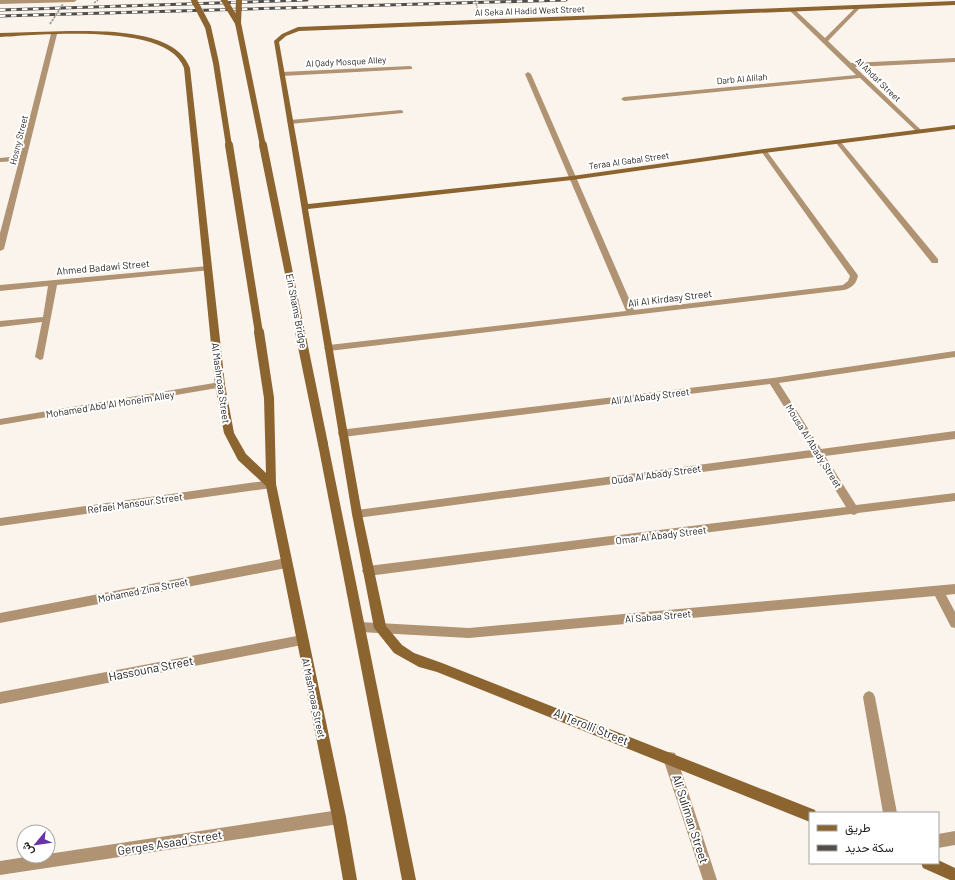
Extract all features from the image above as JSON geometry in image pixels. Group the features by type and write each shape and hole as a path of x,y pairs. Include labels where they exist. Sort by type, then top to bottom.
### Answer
{"street":[{"path":"0,1 74,0"},
{"path":"194,0 208,27 216,63 269,398 271,484"},
{"name":"Ein Shams Bridge","path":"224,0 238,23 360,626"},
{"path":"238,23 240,0"},
{"path":"825,41 858,7 867,0"},
{"name":"Al Seka Al Hadid West Street","path":"282,74 276,42 284,35 298,29 955,3"},
{"name":"Al Ahdaf Street","path":"792,9 919,131"},
{"name":"Al Mashroaa Street","path":"54,34 112,33 149,39 169,47 183,59 187,68 220,386 229,434 242,457 271,484 339,817 350,880"},
{"path":"0,35 54,34"},
{"name":"Hosny Street","path":"0,249 54,34"},
{"path":"850,65 955,60"},
{"name":"Al Qady Mosque Alley","path":"282,74 410,68"},
{"path":"282,74 357,514 380,628"},
{"path":"528,74 631,314"},
{"name":"Darb Al Alilah","path":"624,99 862,76"},
{"path":"290,122 401,112"},
{"name":"Teraa Al Gabal Street","path":"305,207 572,178 764,151 955,127"},
{"path":"838,142 935,260"},
{"name":"Ali Al Kirdasy Street","path":"329,348 631,314 850,285 854,276 764,151"},
{"path":"0,160 24,158"},
{"name":"Ahmed Badawi Street","path":"0,288 208,268"},
{"path":"40,357 53,283"},
{"path":"0,324 47,319"},
{"name":"Ali Al Abady Street","path":"343,433 774,381 954,355"},
{"name":"Mousa Al Abady Street","path":"774,381 854,511"},
{"name":"Mohamed Abd Al Moneim Alley","path":"0,422 220,386"},
{"name":"Ouda Al Abady Street","path":"357,514 955,435"},
{"name":"Refaei Mansour Street","path":"0,522 271,484"},
{"name":"Omar Al Abady Street","path":"368,570 854,511 955,497"},
{"name":"Mohamed Zina Street","path":"0,618 286,563"},
{"name":"Al Sabaa Street","path":"360,626 469,633 955,589"},
{"path":"938,591 955,623"},
{"path":"360,626 409,880"},
{"name":"Al Terolli Street","path":"380,628 398,649 423,663 438,667 670,758 809,815"},
{"name":"Hassouna Street","path":"0,698 302,640"},
{"path":"869,697 890,812"},
{"name":"Ali Suliman Street","path":"670,758 710,880"},
{"name":"Gerges Asaad Street","path":"0,868 339,817"},
{"path":"939,841 955,838"},
{"path":"930,864 955,875"}],"path":[{"path":"96,4 98,0"},
{"path":"475,0 478,10"},
{"path":"50,24 62,1"}],"railway":[{"path":"0,10 307,0"},
{"path":"0,16 566,0"}]}
